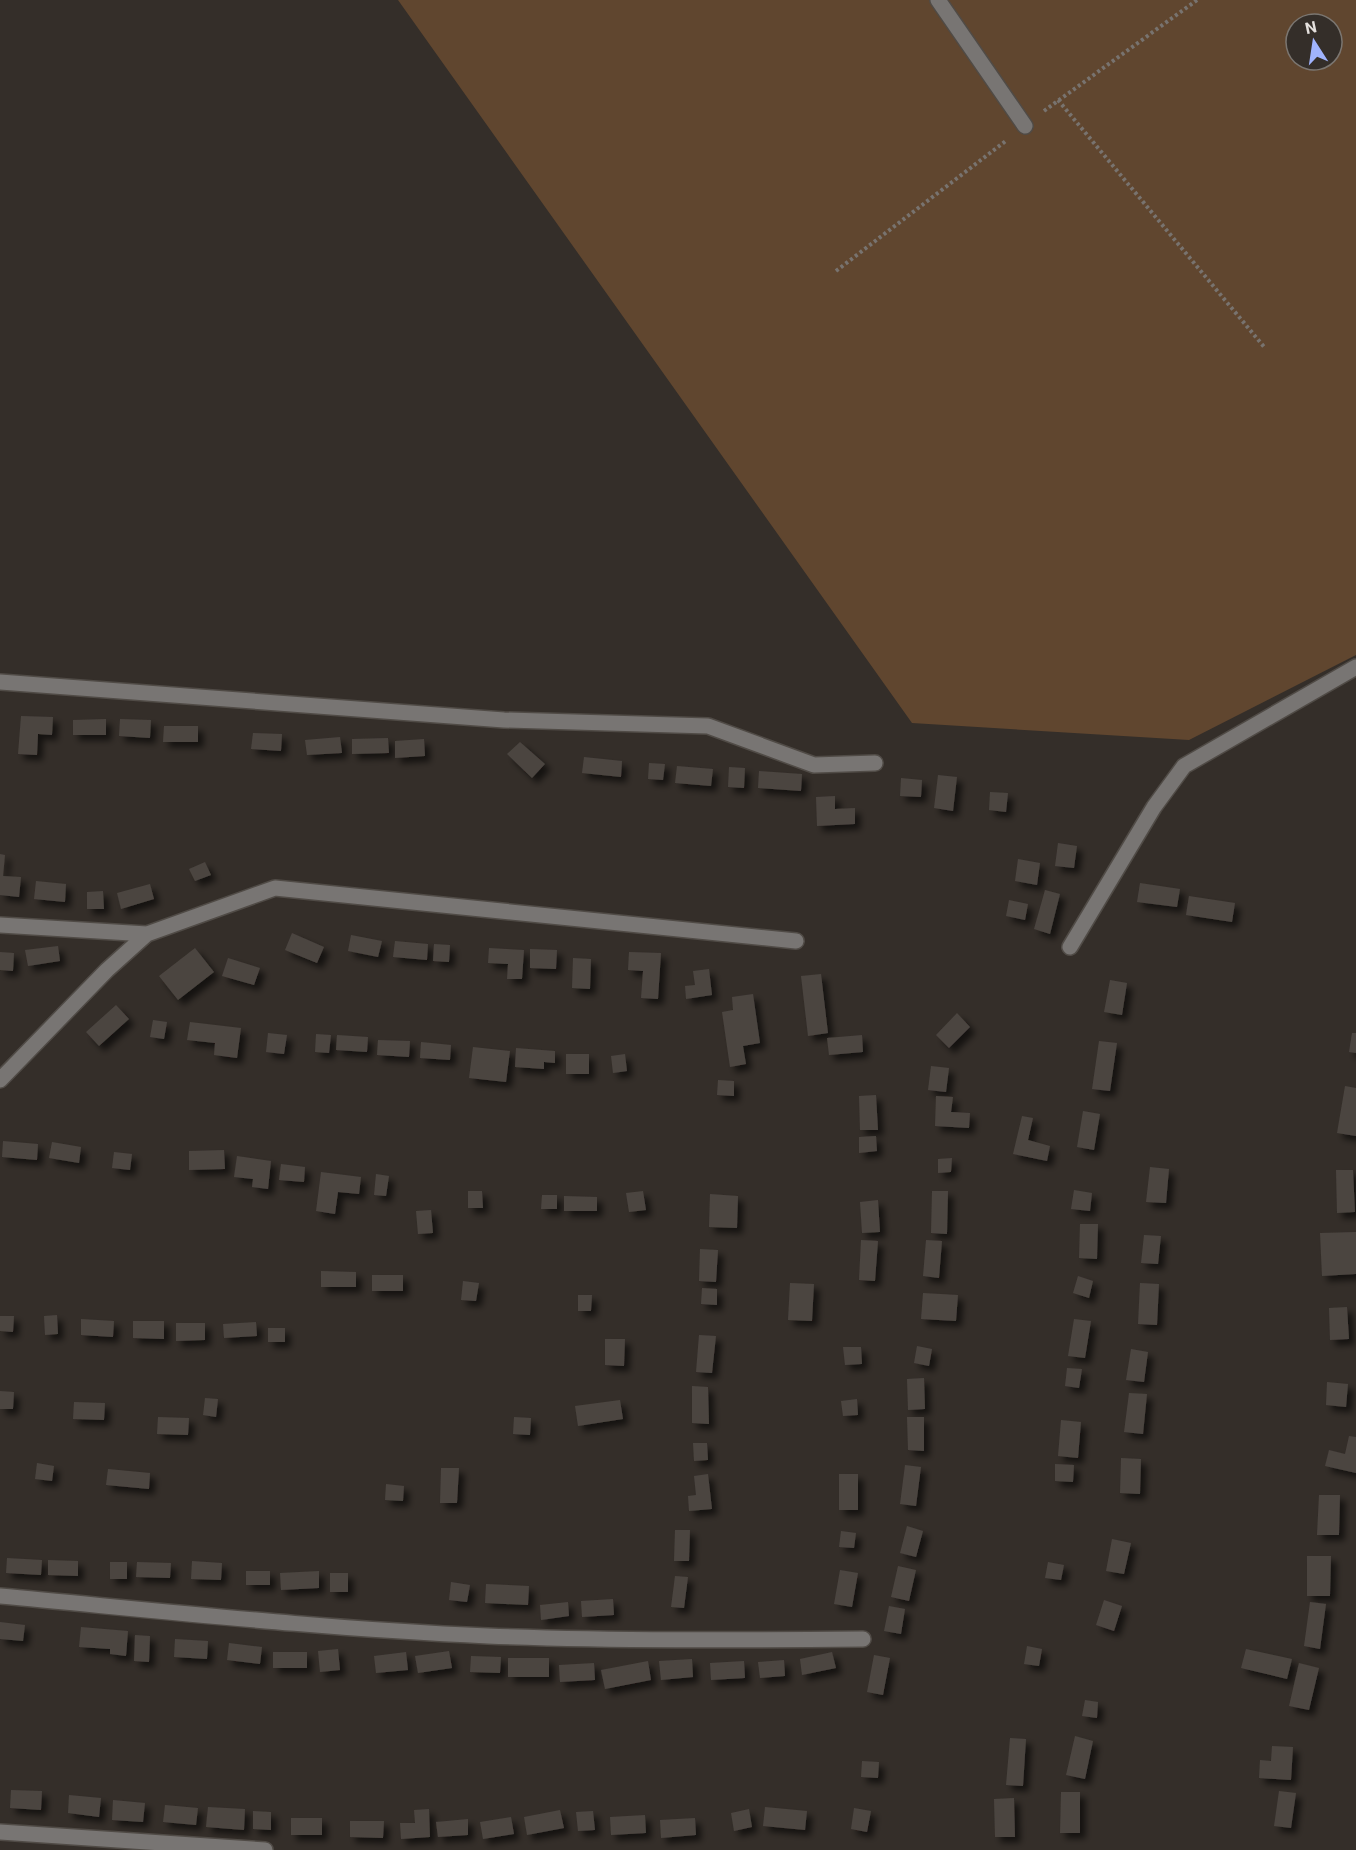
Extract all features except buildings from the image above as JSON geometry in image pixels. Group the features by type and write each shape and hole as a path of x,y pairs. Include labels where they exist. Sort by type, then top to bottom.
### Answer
{"street":[{"path":"938,0 1026,126"},
{"path":"1070,947 1154,807 1184,766 1356,667"},
{"path":"0,682 504,720 708,726 814,765 875,763"},
{"path":"0,1080 107,970 147,934 275,888 796,941"},
{"path":"0,925 147,934"},
{"path":"0,1596 330,1626 488,1636 695,1640 864,1639"},
{"path":"0,1832 265,1850"}],"path":[{"path":"1058,100 1265,348"}],"shaded area":[{"path":"398,0 1356,0 1356,655 1189,740 912,723"}]}
